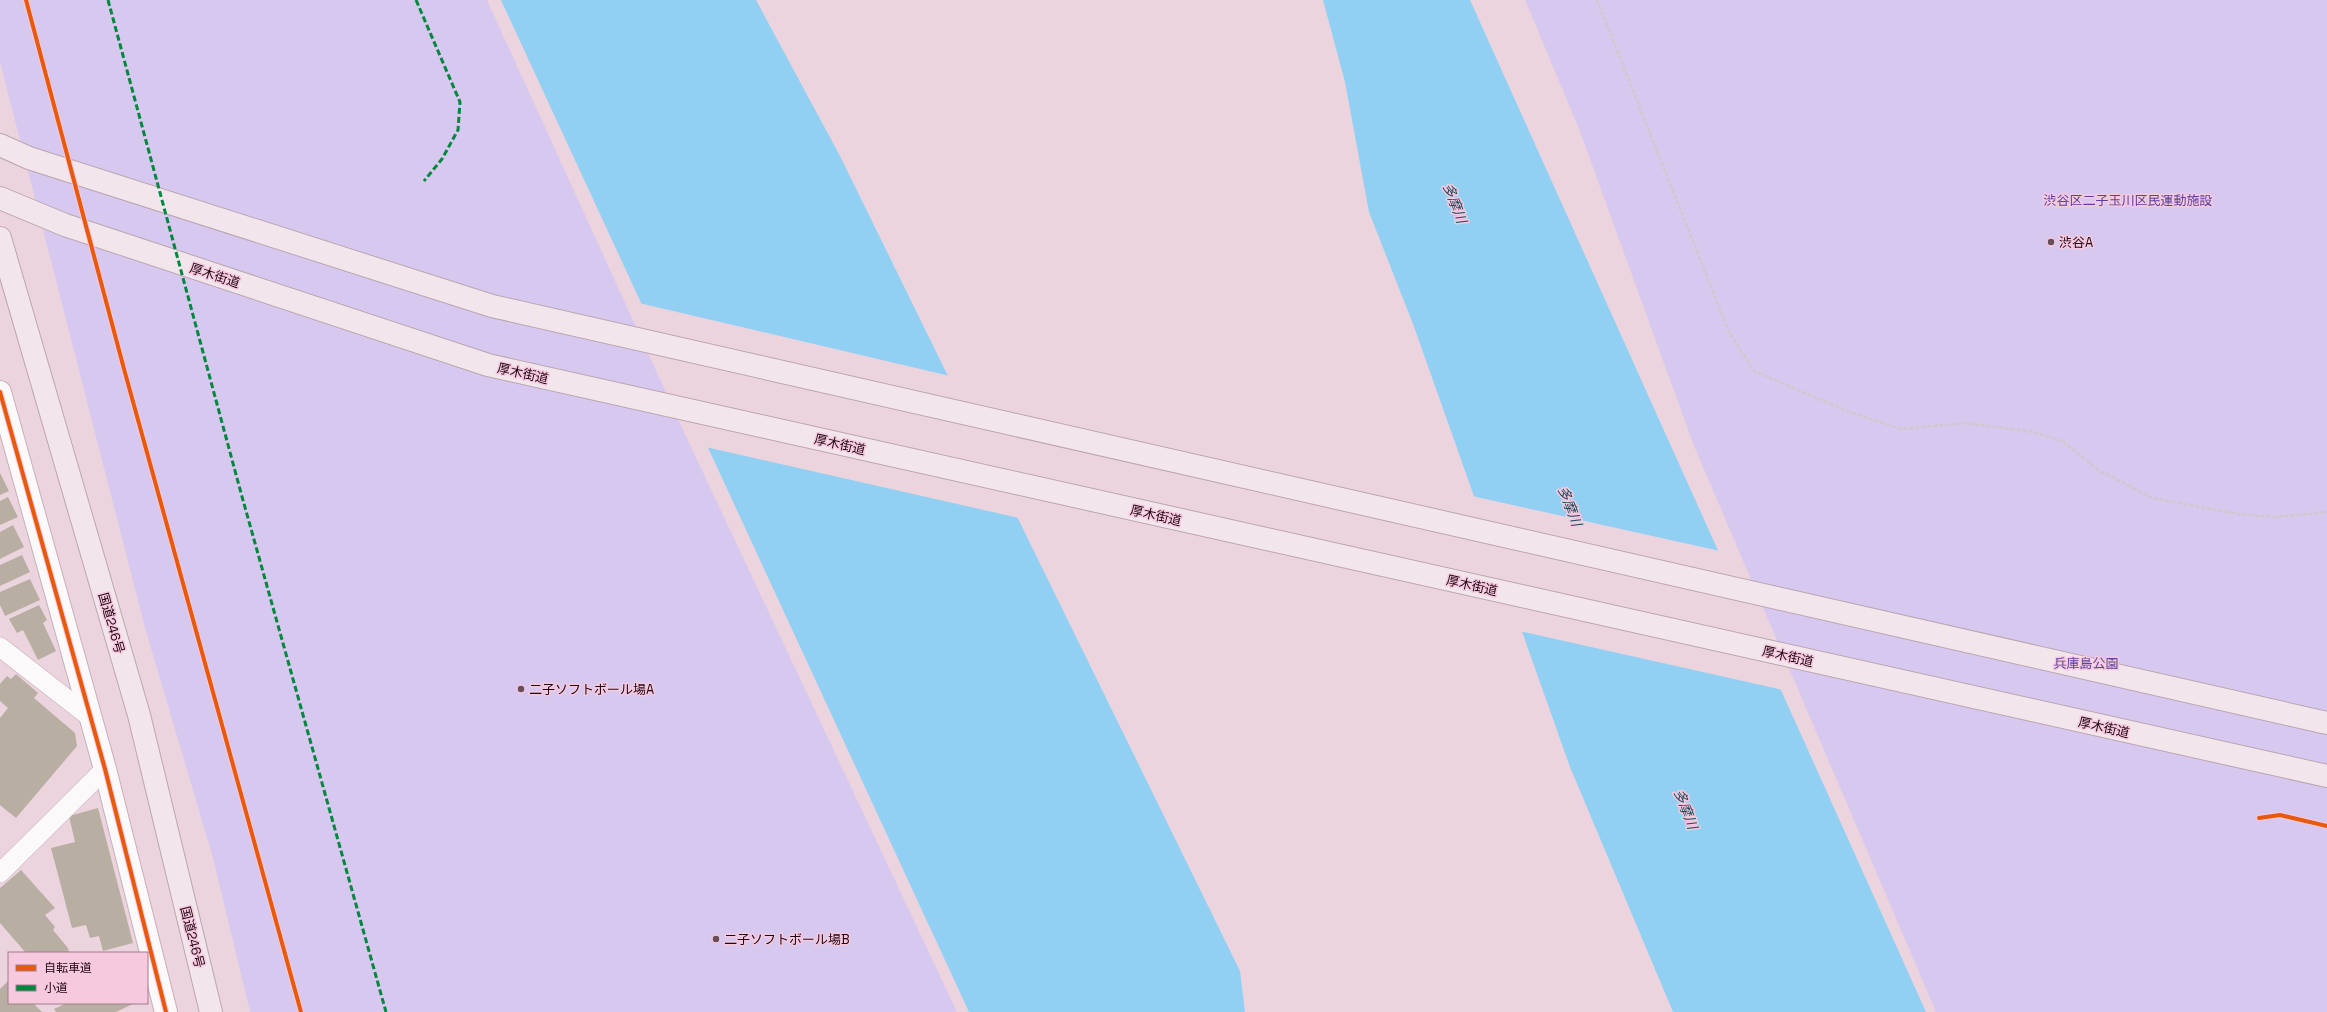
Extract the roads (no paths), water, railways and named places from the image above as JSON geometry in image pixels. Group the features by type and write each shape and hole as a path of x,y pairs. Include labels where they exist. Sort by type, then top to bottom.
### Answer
{"highway":[{"path":"0,145 29,158 492,306 2327,723"},
{"name":"厚木街道","path":"0,198 65,225 488,365 2327,776"},
{"name":"国道246号","path":"0,238 3,259 139,715 211,1012"}],"street":[{"path":"0,392 105,769 166,1012"}],"lane":[{"path":"0,647 90,716"},
{"path":"0,873 105,769"}],"water":[{"path":"501,0 756,0 840,156 1240,971 1245,1012 969,1012"},
{"name":"多摩川","path":"1323,0 1470,0 1926,1012 1673,1012 1570,767 1413,324 1369,212 1345,82"}],"place":[{"name":"渋谷A","path":"2051,242"},
{"name":"二子ソフトボール場A","path":"521,689"},
{"name":"二子ソフトボール場B","path":"716,939"}],"park label":[{"name":"渋谷区二子玉川区民運動施設","path":"2128,200"},
{"name":"兵庫島公園","path":"2086,663"}]}
